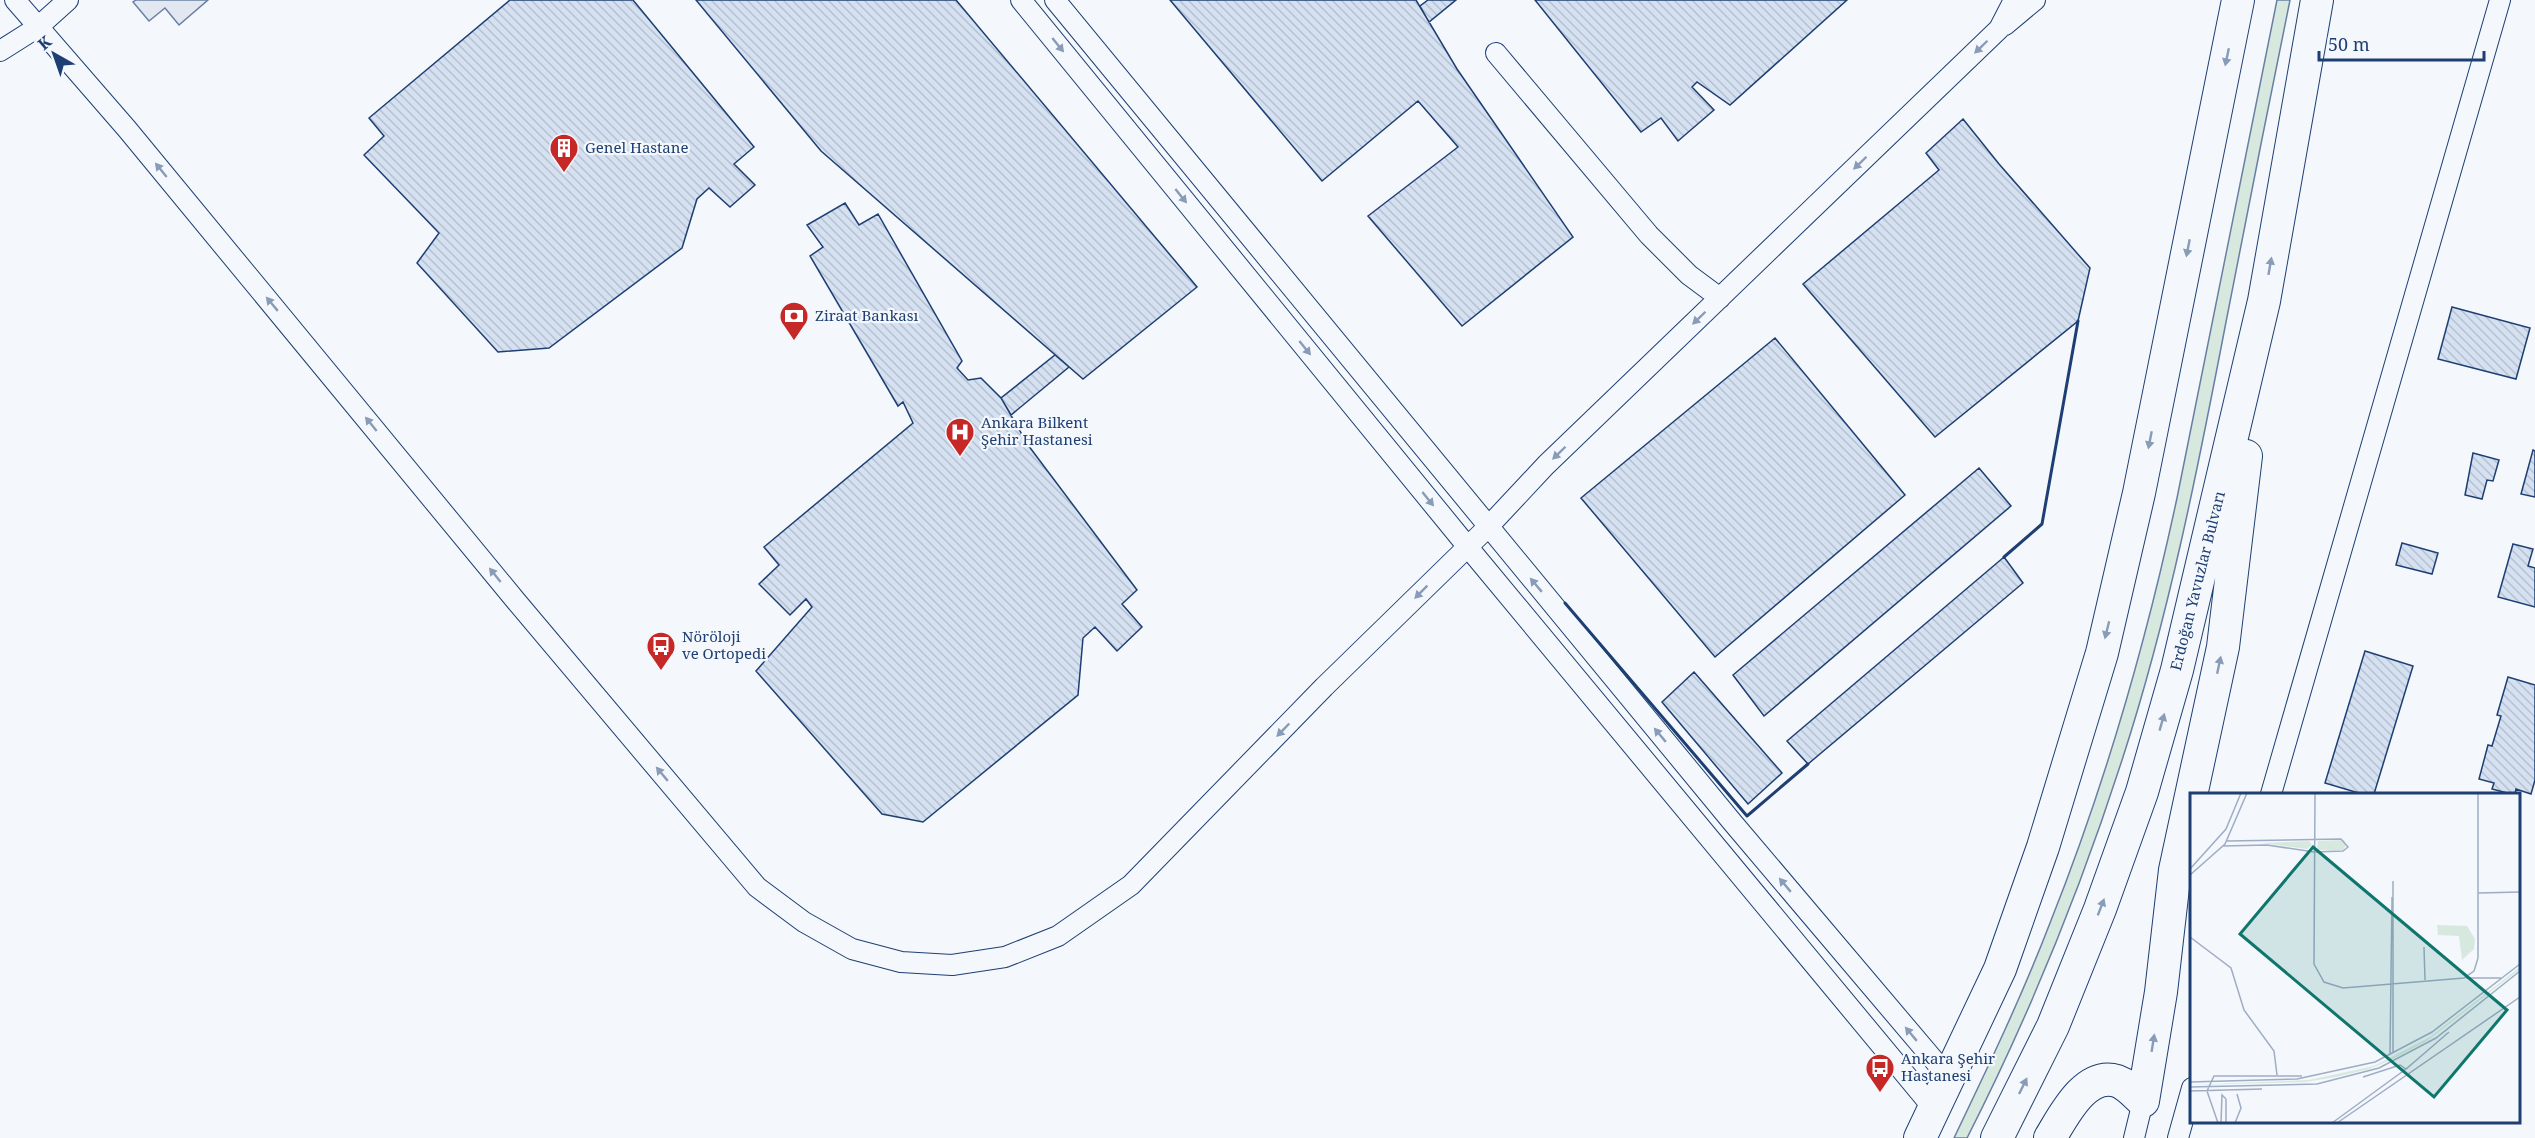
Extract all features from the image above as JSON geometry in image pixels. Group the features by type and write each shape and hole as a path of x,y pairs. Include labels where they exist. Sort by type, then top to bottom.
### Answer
{"main road":[{"path":"1920,1138 1982,1012 2029,890 2102,652 2139,493 2238,0"},
{"name":"Erdoğan Yavuzlar Bulvarı","path":"1998,1138 2066,996 2142,792 2177,670 2264,301 2318,0"},
{"path":"2192,793 2223,647 2264,301"},
{"path":"2144,1101 2161,992 2175,870 2190,800"},
{"path":"2050,1138 2069,1107 2084,1091 2100,1082 2114,1080 2125,1085 2144,1101"}],"street":[{"path":"15,0 127,129 516,601 757,887 804,922 852,949 901,962 952,965 1005,957 1058,936 1131,885 1324,687 1488,527 1546,465 1999,29 2035,0"},
{"path":"0,51 38,27 68,0"},
{"path":"1021,0 1467,546 1934,1109"},
{"path":"1055,0 1733,823 1949,1078"},
{"path":"1999,29 2014,0"},
{"path":"2272,793 2500,0"},
{"path":"1496,53 1648,235 1689,275 1720,298"},
{"path":"2178,1138 2190,1095"},
{"path":"2134,1138 2144,1101"}],"shaded area":[{"path":"136,0 208,0 179,25 165,8 149,21 133,2"},
{"path":"2277,0 2290,0 2193,486 2155,650 2123,757 2090,855 2033,998 1967,1138 1954,1138 2039,950 2089,819 2123,713 2152,606 2177,498"}],"building":[{"name":"Genel Hastane","path":"510,0 633,0 754,147 734,164 755,185 730,207 709,188 697,199 682,248 549,348 498,352 417,263 439,233 364,155 384,136 369,118"},
{"path":"696,0 956,0 1197,287 1083,379 821,151"},
{"path":"1170,0 1416,0 1457,69 1573,237 1462,326 1368,216 1458,147 1418,101 1322,181"},
{"path":"1428,0 1456,0 1429,22 1420,6"},
{"path":"1535,0 1847,0 1730,105 1697,82 1692,87 1714,110 1678,141 1661,118 1641,132"},
{"path":"1963,119 2090,268 2078,321 1935,437 1803,284 1939,170 1926,153"},
{"path":"845,203 859,225 878,214 962,361 957,368 968,380 981,378 1001,398 1028,445 1137,590 1122,604 1142,627 1117,651 1095,627 1083,638 1078,695 923,822 882,814 756,671 812,607 806,599 790,615 759,584 779,565 764,547 913,423 903,402 898,406 810,256 823,247 807,225"},
{"path":"2452,307 2530,328 2516,379 2438,359"},
{"path":"1775,338 1905,495 1715,657 1581,498"},
{"path":"1055,355 1069,367 1011,415 1001,398"},
{"path":"2533,450 2535,451 2535,497 2521,494"},
{"path":"2473,453 2499,460 2493,481 2487,480 2482,499 2465,495"},
{"path":"1979,468 2011,506 1764,716 1733,675"},
{"path":"2402,543 2438,553 2432,574 2396,565"},
{"path":"2513,544 2533,549 2528,566 2535,568 2535,607 2498,597"},
{"path":"2004,557 2023,583 1808,764 1787,741"},
{"path":"2365,651 2413,666 2374,793 2359,793 2325,783"},
{"path":"1694,672 1782,773 1748,804 1662,702"},
{"path":"2508,677 2535,685 2535,780 2531,794 2516,789 2515,793 2507,793 2492,789 2494,783 2479,779 2488,745 2492,746 2501,716 2497,715"}],"wall":[{"path":"2004,557 2042,524 2078,321"},
{"path":"1565,603 1747,816 1808,764"}],"place":[{"name":"Genel Hastane","path":"564,174"},
{"name":"Ziraat Bankası","path":"794,342"},
{"name":"Ankara Bilkent Şehir Hastanesi","path":"960,458"},
{"name":"Nöröloji ve Ortopedi","path":"661,672"},
{"name":"Ankara Şehir Hastanesi","path":"1880,1094"}]}
